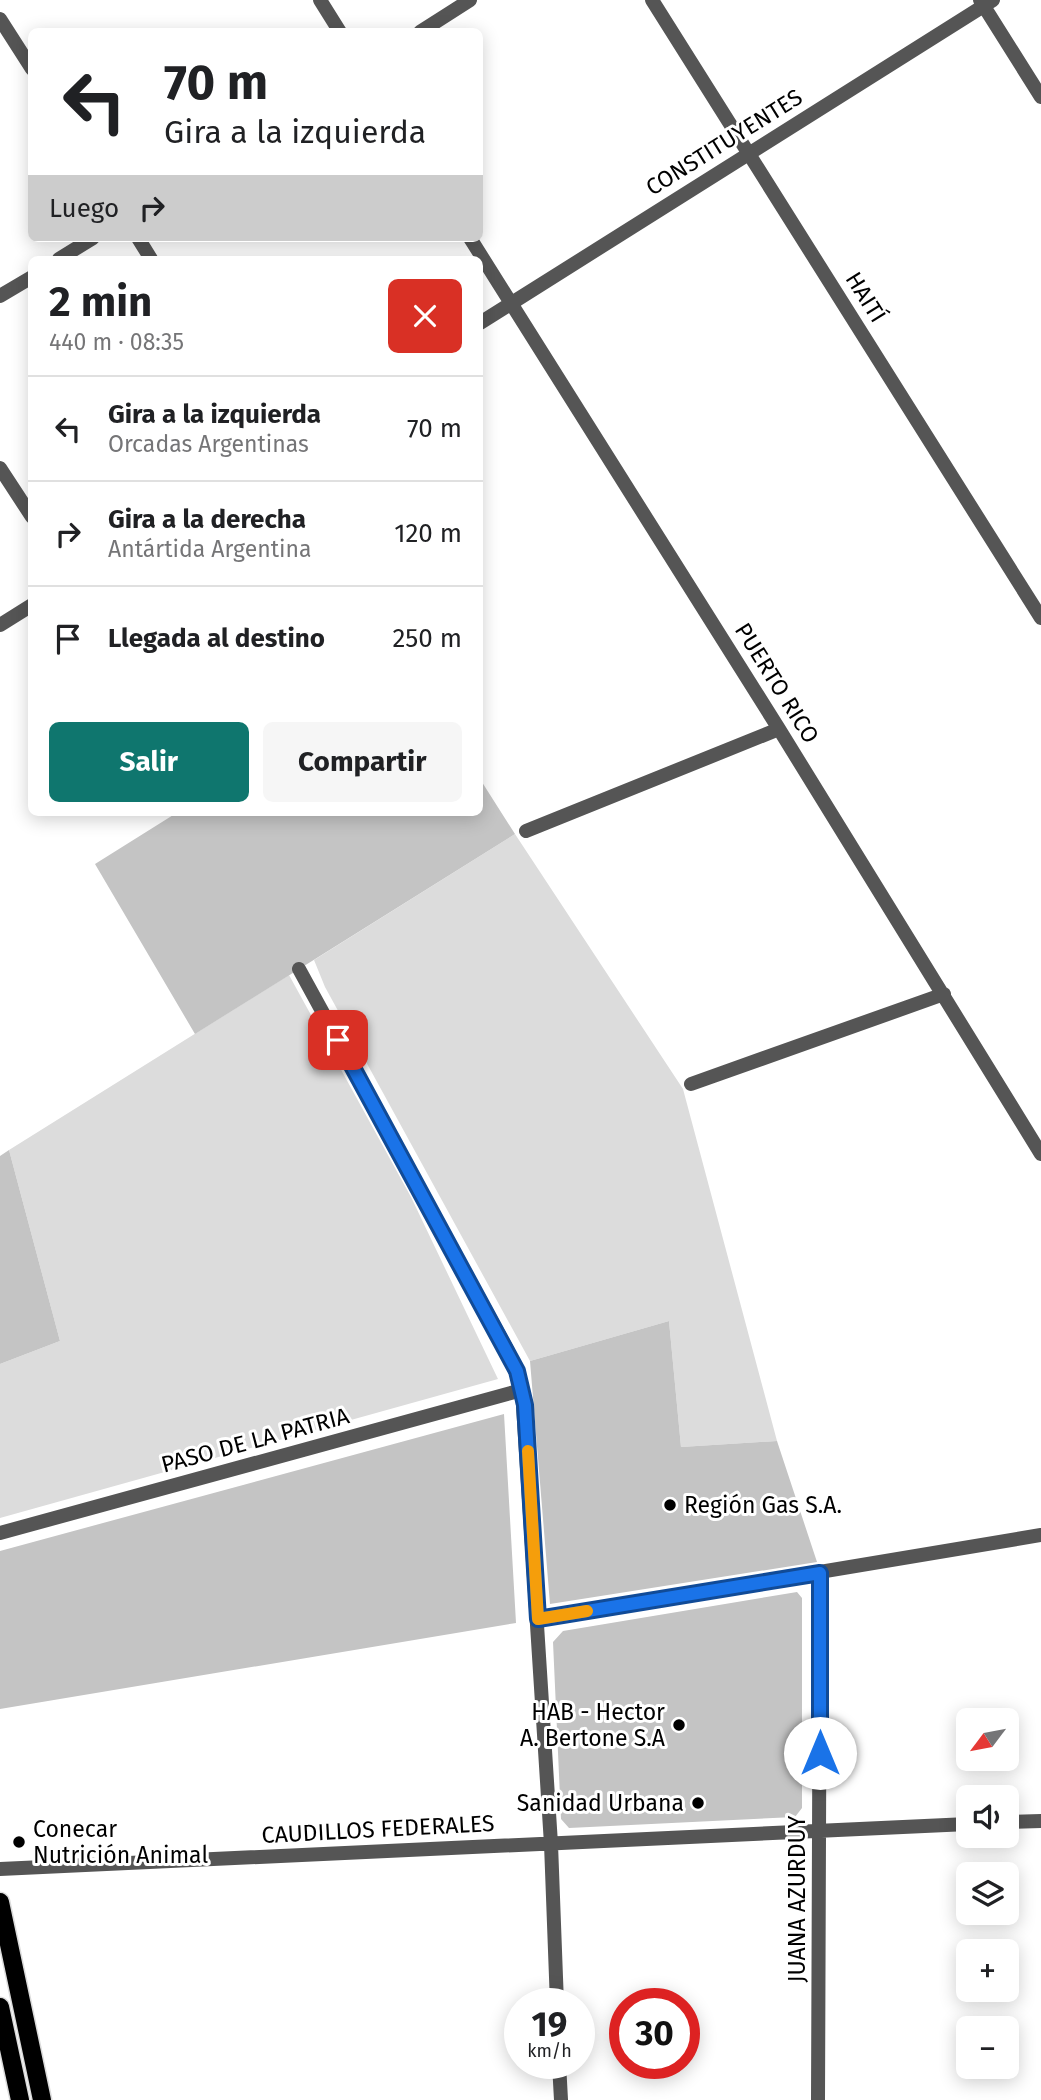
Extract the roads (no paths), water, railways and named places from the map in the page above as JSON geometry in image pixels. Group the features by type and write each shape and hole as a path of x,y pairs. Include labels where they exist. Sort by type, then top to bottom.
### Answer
{"main road":[{"path":"0,1902 42,2100"},
{"path":"0,2007 6,2069 20,2100"}],"street":[{"path":"320,0 338,28"},
{"path":"426,28 470,0"},
{"name":"HAITÍ","path":"652,0 1039,612"},
{"path":"985,2 1041,97"},
{"name":"CONSTITUYENTES","path":"483,321 985,2"},
{"path":"0,19 28,63"},
{"path":"64,256 87,242"},
{"name":"PUERTO RICO","path":"483,259 779,729 1041,1154"},
{"path":"0,296 28,278"},
{"path":"0,468 28,511"},
{"path":"0,625 28,608"},
{"path":"526,831 779,729"},
{"path":"299,969 509,1351 522,1390 551,1844 556,1988"},
{"path":"691,1084 944,994"},
{"name":"PASO DE LA PATRIA","path":"0,1533 522,1390"},
{"path":"538,1619 1041,1535"},
{"name":"JUANA AZURDUY","path":"818,2100 820,1573"},
{"path":"1019,1822 1041,1821"},
{"name":"CAUDILLOS FEDERALES","path":"0,1869 956,1824"},
{"path":"560,2079 561,2100"}],"place":[{"name":"Región Gas S.A.","path":"670,1505"},
{"name":"HAB - Hector A. Bertone S.A","path":"679,1725"},
{"name":"Sanidad Urbana","path":"698,1803"},
{"name":"Conecar Nutrición Animal","path":"19,1842"}]}
